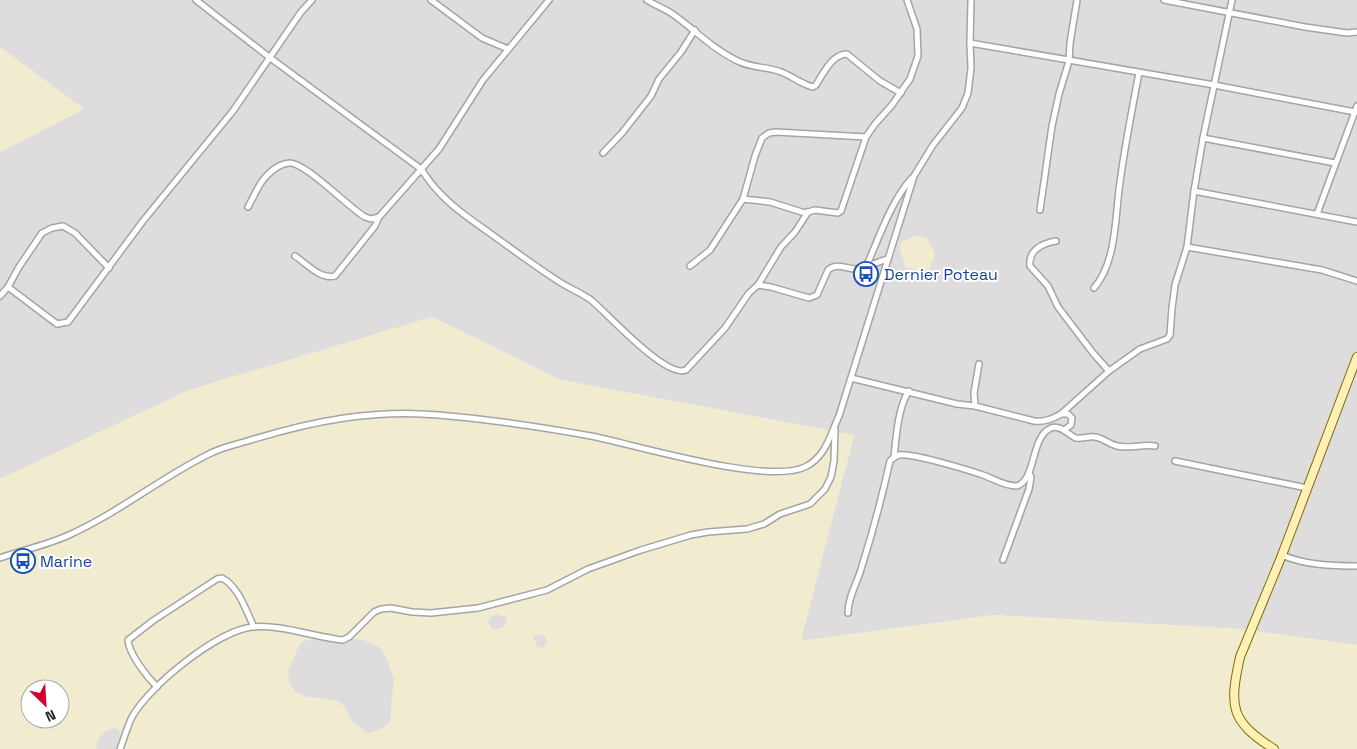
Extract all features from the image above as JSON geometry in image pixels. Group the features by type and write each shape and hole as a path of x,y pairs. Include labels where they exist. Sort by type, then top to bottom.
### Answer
{"street":[{"path":"196,0 421,169 437,190 466,216 528,261 590,300 614,324 656,359 675,371 681,372 686,370 725,328 749,293 758,285 781,247 795,232 808,212"},
{"path":"8,287 52,322 61,325 68,322 143,221 233,111 301,12 312,0"},
{"path":"431,0 482,38 508,49"},
{"path":"295,256 322,276 328,278 335,276 376,226 379,217 439,149 483,80 549,0"},
{"path":"647,0 671,13 712,45 739,62 753,67 784,72 813,87 835,58 841,54 847,54 880,81 901,93"},
{"path":"743,199 770,202 808,212 816,210 841,211 866,137 910,79 918,56 917,29 906,0"},
{"path":"866,267 906,184 914,176 933,145 962,108 968,93 971,68 972,0"},
{"path":"1040,210 1052,126 1069,61 1077,0"},
{"path":"1164,0 1230,14 1338,32 1357,32"},
{"path":"851,378 958,404 976,406 1044,422 1061,414 1109,371 1140,349 1167,339 1170,335 1176,285 1187,247 1203,138 1232,0"},
{"path":"603,153 622,133 650,96 659,79 681,52 695,30"},
{"path":"970,44 1214,85 1355,112"},
{"path":"1094,288 1100,281 1110,256 1121,176 1139,73"},
{"path":"1317,214 1357,106"},
{"path":"690,266 710,250 743,199 762,138 769,133 776,132 866,137"},
{"path":"1203,138 1335,163"},
{"path":"248,207 264,179 278,167 290,163 297,165 318,179 358,213 370,219 379,217"},
{"path":"0,558 68,535 108,515 208,454 318,421 386,413 441,415 526,425 594,437 736,468 780,472 803,468 825,449 839,416 914,176"},
{"path":"1194,191 1357,222"},
{"path":"0,296 8,287 42,233 52,228 63,226 75,233 109,268"},
{"path":"1056,240 1034,250 1030,258 1030,266 1048,286 1058,307 1109,371"},
{"path":"1187,247 1322,270 1357,281"},
{"path":"758,285 809,298 817,295 831,267 842,266 857,269 888,259"},
{"path":"1274,749 1246,730 1239,719 1235,708 1234,691 1240,658 1282,555 1357,356"},
{"path":"976,406 974,393 979,364"},
{"path":"894,457 900,419 909,391"},
{"path":"1061,414 1068,414 1072,420 1071,426 1064,430"},
{"path":"1052,419 1054,427"},
{"path":"120,749 132,717 145,699 177,669 204,649 229,634 254,627 286,630 342,640 348,637 374,612 381,609 391,608 432,613 478,608 547,590 608,561 691,535 747,529 764,524 780,514 810,504 826,489 831,477 834,461 835,424"},
{"path":"848,613 848,604 862,568 890,461 894,457 908,455 929,460 981,474 1012,486 1022,484 1029,473 1035,452 1043,436 1054,427"},
{"path":"1054,427 1064,430 1074,437 1095,437 1116,446 1127,447 1147,444 1156,446"},
{"path":"1175,461 1307,488"},
{"path":"1003,560 1030,489 1031,478 1029,473"},
{"path":"1282,555 1290,559 1332,566 1357,566"},
{"path":"157,687 148,678 131,651 128,640 148,624 217,579 222,578 232,586 242,601 254,627"}],"shaded area":[{"path":"0,0 1357,0 1357,645 1240,629 993,615 800,641 854,435 561,380 432,317 189,390 0,479 0,152 84,109 0,47"},
{"path":"0,47 84,109 0,152"},
{"path":"915,236 926,237 934,251 934,258 930,268 926,271 906,268 900,250 901,242"},
{"path":"432,317 561,380 854,435 801,641 993,615 1240,629 1357,645 1357,749 118,749 121,742 120,734 119,730 114,728 105,731 97,741 96,749 0,749 0,479 189,390","holes":["497,614 506,617 507,623 504,627 495,630 491,628 488,622 490,617","539,634 545,636 547,643 544,647 540,648 536,645 533,636","341,637 364,640 378,646 385,654 394,678 390,722 372,733 367,733 353,723 344,706 338,701 307,697 295,692 289,682 288,672 298,647 302,642 315,638"]},
{"path":"497,614 506,617 507,623 504,627 495,630 491,628 488,622 490,617"},
{"path":"539,634 545,636 547,643 544,647 540,648 536,645 533,636"},
{"path":"341,637 364,640 378,646 385,654 394,678 390,722 372,733 367,733 353,723 344,706 338,701 308,697 295,692 289,682 288,672 298,647 302,642 315,638"},
{"path":"114,728 119,730 120,734 121,742 118,749 96,749 97,741 105,731"}],"place":[{"name":"Dernier Poteau","path":"866,274"},
{"name":"Marine","path":"23,561"}]}
